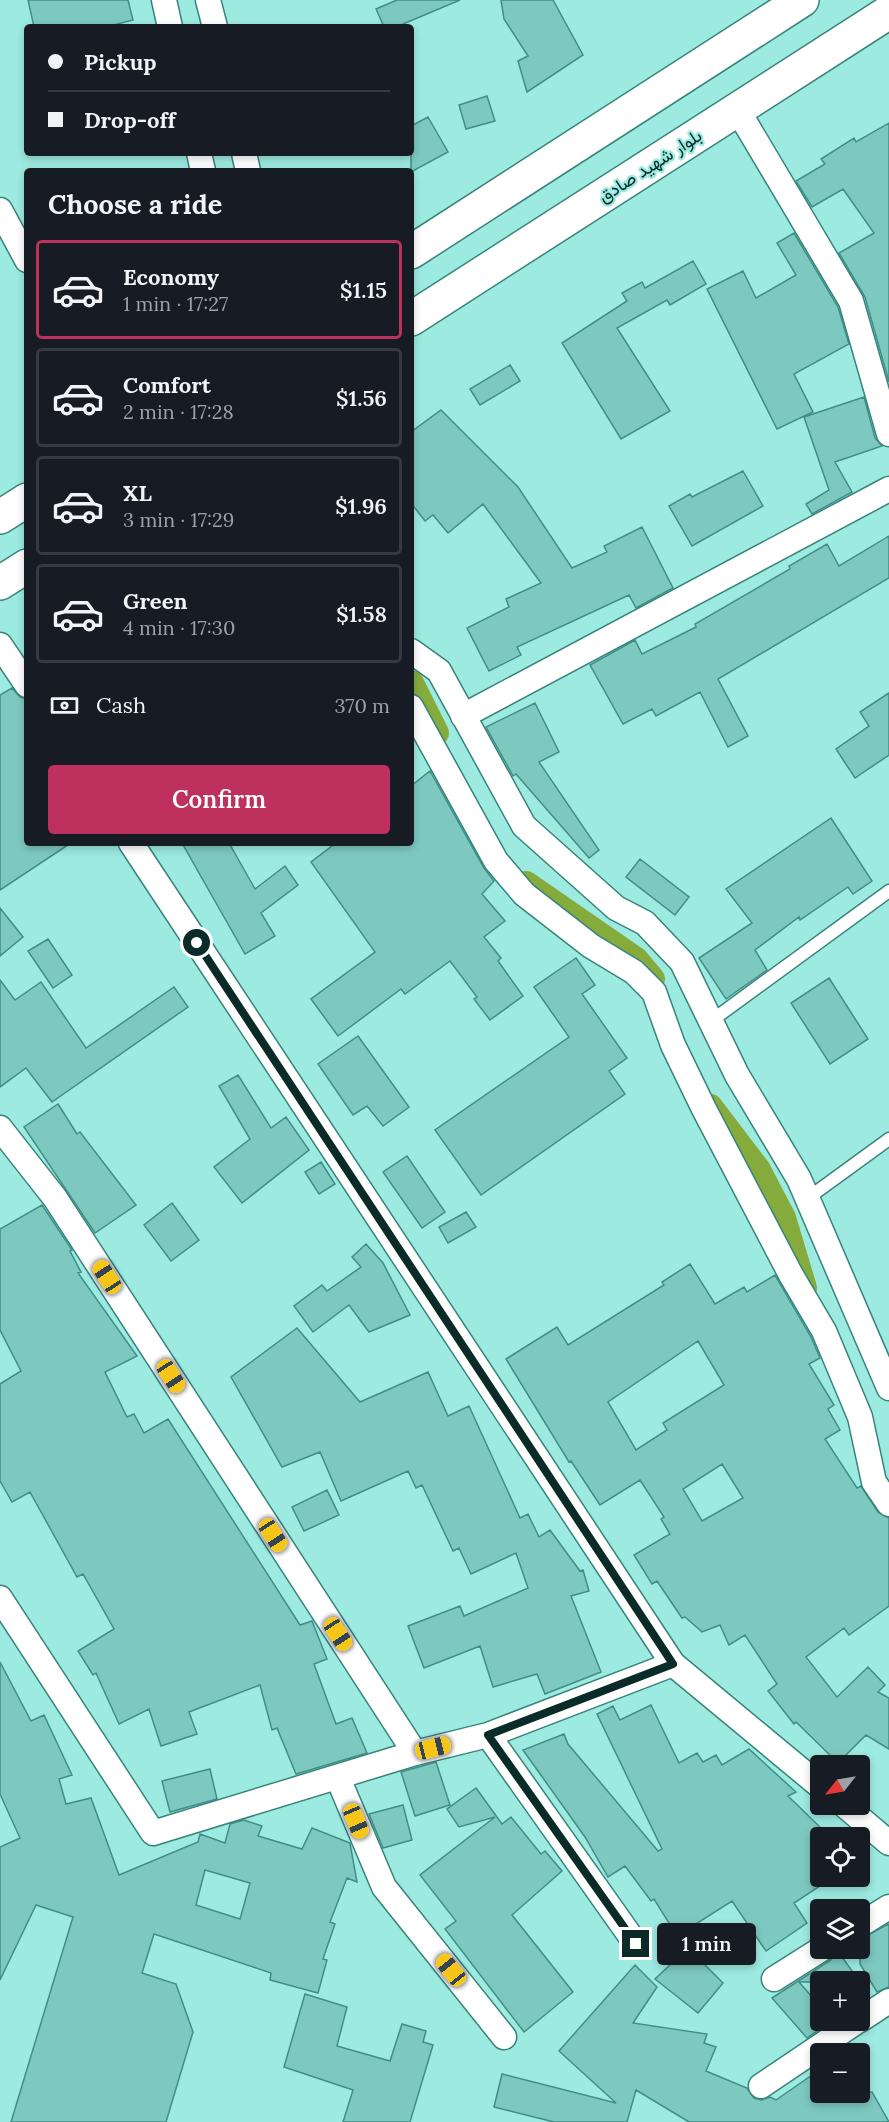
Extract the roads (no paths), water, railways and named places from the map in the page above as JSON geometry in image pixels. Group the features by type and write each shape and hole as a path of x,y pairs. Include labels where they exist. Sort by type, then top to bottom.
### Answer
{"main road":[{"path":"414,250 802,0"},
{"name":"بلوار شهید صادق","path":"414,317 889,12"},
{"path":"0,518 24,502"},
{"path":"0,584 24,568"}],"street":[{"path":"164,0 169,24"},
{"path":"208,0 214,24"},
{"path":"737,110 851,301 889,434"},
{"path":"0,210 24,254"},
{"path":"463,716 889,489"},
{"path":"0,645 24,681"},
{"path":"414,653 439,671 524,826 616,908 645,923 682,962 737,1075 807,1198 884,1361 889,1388"},
{"path":"414,712 496,861 524,894 591,946 634,972 654,992 673,1045 704,1109 791,1275 824,1330 860,1417 874,1482 889,1504"},
{"path":"133,846 673,1664 810,1778"},
{"path":"0,1128 56,1198 415,1753"},
{"path":"0,1598 153,1833 415,1753 488,1735 673,1664"},
{"path":"488,1735 636,1944"},
{"path":"338,1778 384,1887 504,2037"},
{"path":"856,1815 889,1843"},
{"path":"870,1919 889,1907"},
{"path":"774,1979 810,1956"},
{"path":"870,2013 889,2001"},
{"path":"761,2086 843,2031"}],"lane":[{"path":"711,1021 889,891"},
{"path":"807,1198 889,1140"}],"waterway":[{"path":"414,689 436,733"},
{"path":"526,884 636,960 652,979"},
{"path":"710,1107 758,1170 783,1218 804,1288"}]}
